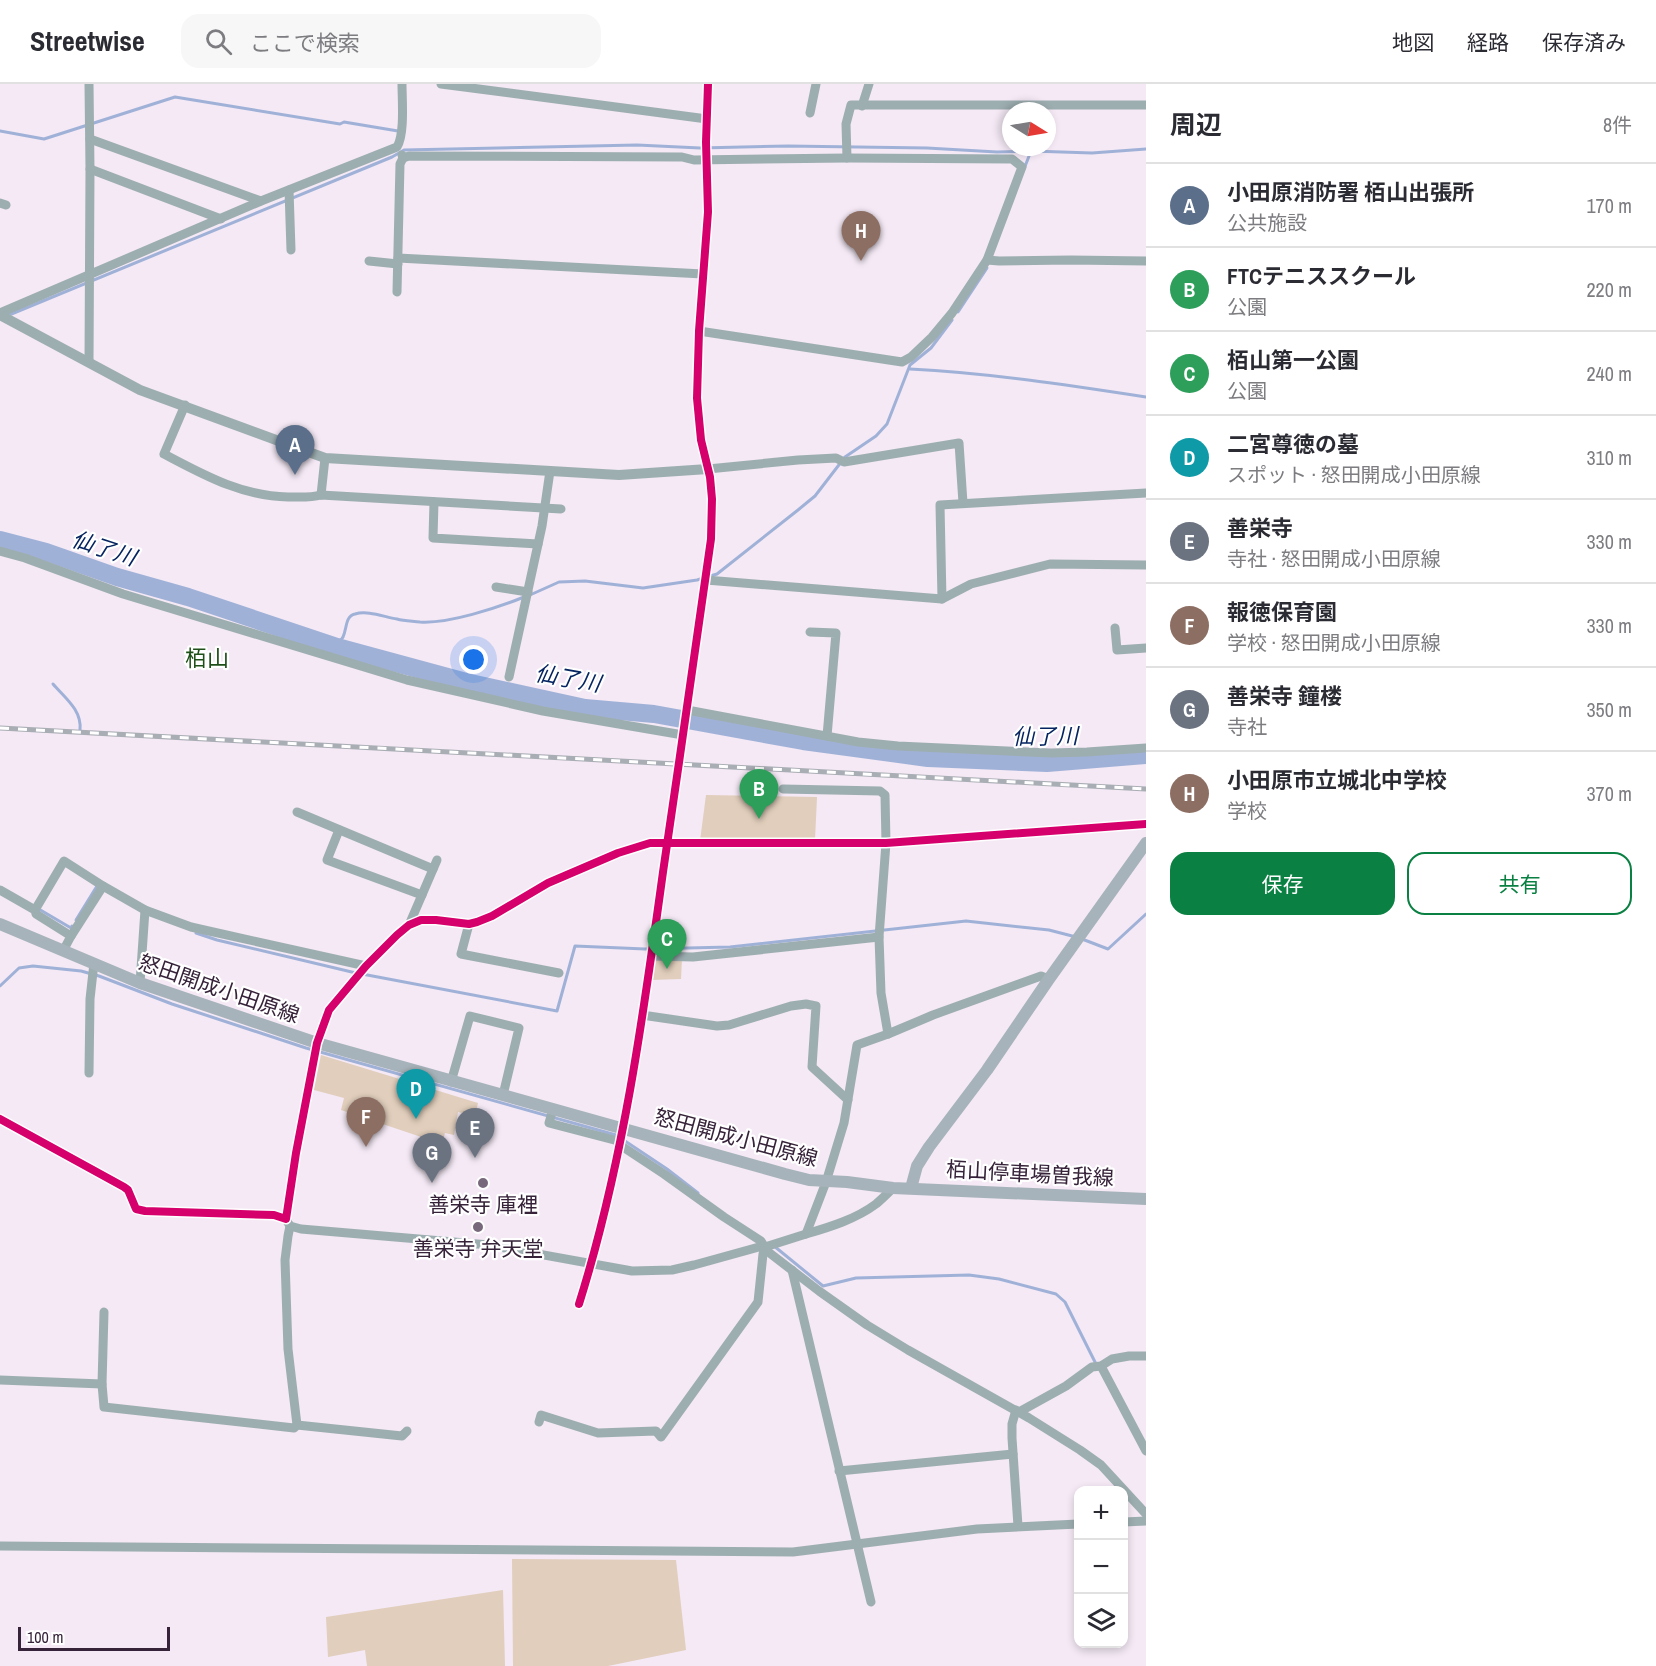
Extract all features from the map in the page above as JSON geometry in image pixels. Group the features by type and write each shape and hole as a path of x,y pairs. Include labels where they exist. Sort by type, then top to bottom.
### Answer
{"main road":[{"path":"911,1188 917,1166 929,1147 987,1070 1049,979 1146,845"},
{"name":"怒田開成小田原線","path":"0,924 140,983 317,1043 554,1109 622,1139 809,1180 911,1188"},
{"name":"栢山停車場曽我線","path":"911,1188 1146,1199"}],"street":[{"path":"89,84 89,362"},
{"path":"402,84 398,144 403,158"},
{"path":"441,84 706,119"},
{"path":"579,1304 592,1264 622,1139 652,956 708,564 712,515 698,398 699,331 708,212 706,119 708,84"},
{"path":"810,113 816,84"},
{"path":"862,106 869,84"},
{"path":"847,158 846,124 851,105 1146,105"},
{"path":"90,139 261,201"},
{"path":"3,316 261,201 398,144"},
{"path":"397,292 400,164 403,158 409,156 682,157 694,160 1012,159 1022,167 987,260 952,313 932,337 911,357 902,362 699,331"},
{"path":"90,169 222,219"},
{"path":"289,191 291,250"},
{"path":"987,260 1146,261"},
{"path":"369,261 703,274"},
{"path":"3,316 140,390 325,458 619,475 798,460 840,460 959,443 963,503"},
{"path":"185,405 164,454 218,481 259,495 311,498 321,495 561,509"},
{"path":"321,495 325,458"},
{"path":"509,677 538,544 550,471"},
{"path":"942,599 940,505 1146,493"},
{"path":"434,502 433,538 538,544"},
{"path":"0,551 123,594 406,680 543,711 684,732"},
{"path":"706,579 942,599 971,584 1050,564 1146,565"},
{"path":"496,587 528,590"},
{"path":"1115,628 1117,650 1146,648"},
{"path":"810,633 836,633 827,736"},
{"path":"687,710 858,742 898,746 1088,753 1146,748"},
{"path":"783,789 880,791 883,793 886,800 886,843 879,937 881,993 888,1034"},
{"path":"297,812 339,830 435,864 409,925"},
{"path":"297,1425 288,1350 285,1260 296,1153 317,1043 330,1010 366,966 409,925 421,920 469,924 492,916 548,883 593,863 650,843 886,843 1146,824"},
{"path":"339,830 327,860 422,895"},
{"path":"34,910 64,861 145,910 191,927 366,966"},
{"path":"63,951 103,886"},
{"path":"0,890 71,936"},
{"path":"140,983 145,910"},
{"path":"469,924 461,954 559,973"},
{"path":"652,956 693,957 879,937"},
{"path":"89,1073 90,999 94,963"},
{"path":"806,1234 826,1182 844,1123 857,1046 933,1015 1041,976 1049,979"},
{"path":"642,1015 717,1026 729,1025 791,1006 806,1004 816,1006 812,1067 848,1100"},
{"path":"451,1082 470,1016 519,1028 503,1095"},
{"path":"554,1109 549,1123 618,1141 622,1139"},
{"path":"0,1119 124,1187 128,1190 136,1209 274,1215 301,1229 489,1245 632,1271 672,1270 769,1246 843,1222 876,1204 893,1188"},
{"path":"622,1139 664,1174 769,1246"},
{"path":"769,1246 767,1251 819,1292 867,1325 1018,1411 1080,1450 1101,1465 1146,1514"},
{"path":"539,1422 541,1415 598,1432 656,1431 661,1437 758,1302 763,1254 769,1246"},
{"path":"792,1270 871,1602"},
{"path":"104,1312 102,1384 104,1407 294,1428 297,1425 402,1436 407,1431"},
{"path":"1018,1526 1012,1425 1018,1411 1066,1386 1092,1367 1101,1366 1112,1359 1146,1356"},
{"path":"1101,1366 1146,1451"},
{"path":"0,1380 102,1384"},
{"path":"839,1471 1013,1454"},
{"path":"1128,1522 1146,1521"},
{"path":"0,1546 793,1552 976,1529 1074,1524"}],"shaded area":[{"path":"706,795 817,797 815,840 700,841"},
{"path":"653,958 682,958 681,979 650,980"},
{"path":"321,1055 478,1103 475,1116 458,1112 454,1135 445,1133 442,1144 341,1110 344,1098 314,1090"},
{"path":"512,1559 676,1560 686,1650 608,1666 513,1666"},
{"path":"503,1590 505,1666 367,1666 365,1650 328,1657 326,1617"}],"waterway":[{"path":"0,131 44,139 175,97 340,124 344,122 398,131"},
{"path":"9,315 392,157 404,150 637,145 700,148 788,146 927,148 997,152 1092,153 1146,149"},
{"path":"1024,169 1029,156"},
{"path":"958,312 987,268"},
{"path":"530,595 559,582 585,581 643,588 697,580 717,574 815,496 845,457 876,436 887,424 910,365 931,348 952,320"},
{"path":"910,369 999,376 1146,397"},
{"name":"仙了川","path":"0,540 46,552 117,577 188,597 337,647 466,682 585,708 654,714 803,741 928,758 1047,763 1146,755"},
{"path":"333,646 342,638 349,617 355,614 371,613 402,620 431,622 472,614 524,597"},
{"path":"53,684 76,710 80,730"},
{"path":"76,920 98,887"},
{"path":"37,908 71,928 72,926"},
{"path":"1082,939 1108,949 1146,914"},
{"path":"362,974 557,1011 575,946 645,949 730,947 966,921 1049,930 1076,937"},
{"path":"196,933 356,973"},
{"path":"0,986 19,968 33,966 81,971 99,976 172,1004 306,1048 616,1135 698,1193"},
{"path":"774,1246 823,1286 856,1278 969,1275 999,1279 1056,1294 1065,1302 1096,1364"}],"railway":[{"path":"0,728 1146,789"}],"cycle path":[{"path":"579,1304 608,1198 630,1090 648,981 711,539 710,477 701,440 697,398 699,331 708,212 706,142 708,84"},
{"path":"0,1119 124,1187 128,1190 136,1209 274,1215 286,1219 317,1043 329,1010 366,966 409,925 421,920 469,924 477,922 492,916 548,883 618,853 650,843 886,843 1146,824"}],"place":[{"name":"小田原市立城北中学校","path":"861,261"},
{"name":"小田原消防署 栢山出張所","path":"295,475"},
{"name":"FTCテニススクール","path":"759,819"},
{"name":"栢山第一公園","path":"667,969"},
{"name":"二宮尊徳の墓","path":"416,1119"},
{"name":"報徳保育園","path":"366,1147"},
{"name":"善栄寺","path":"475,1158"},
{"name":"善栄寺 鐘楼","path":"432,1183"},
{"name":"善栄寺 庫裡","path":"483,1183"},
{"name":"善栄寺 弁天堂","path":"478,1227"}],"district":[{"name":"栢山","path":"207,658"}]}
